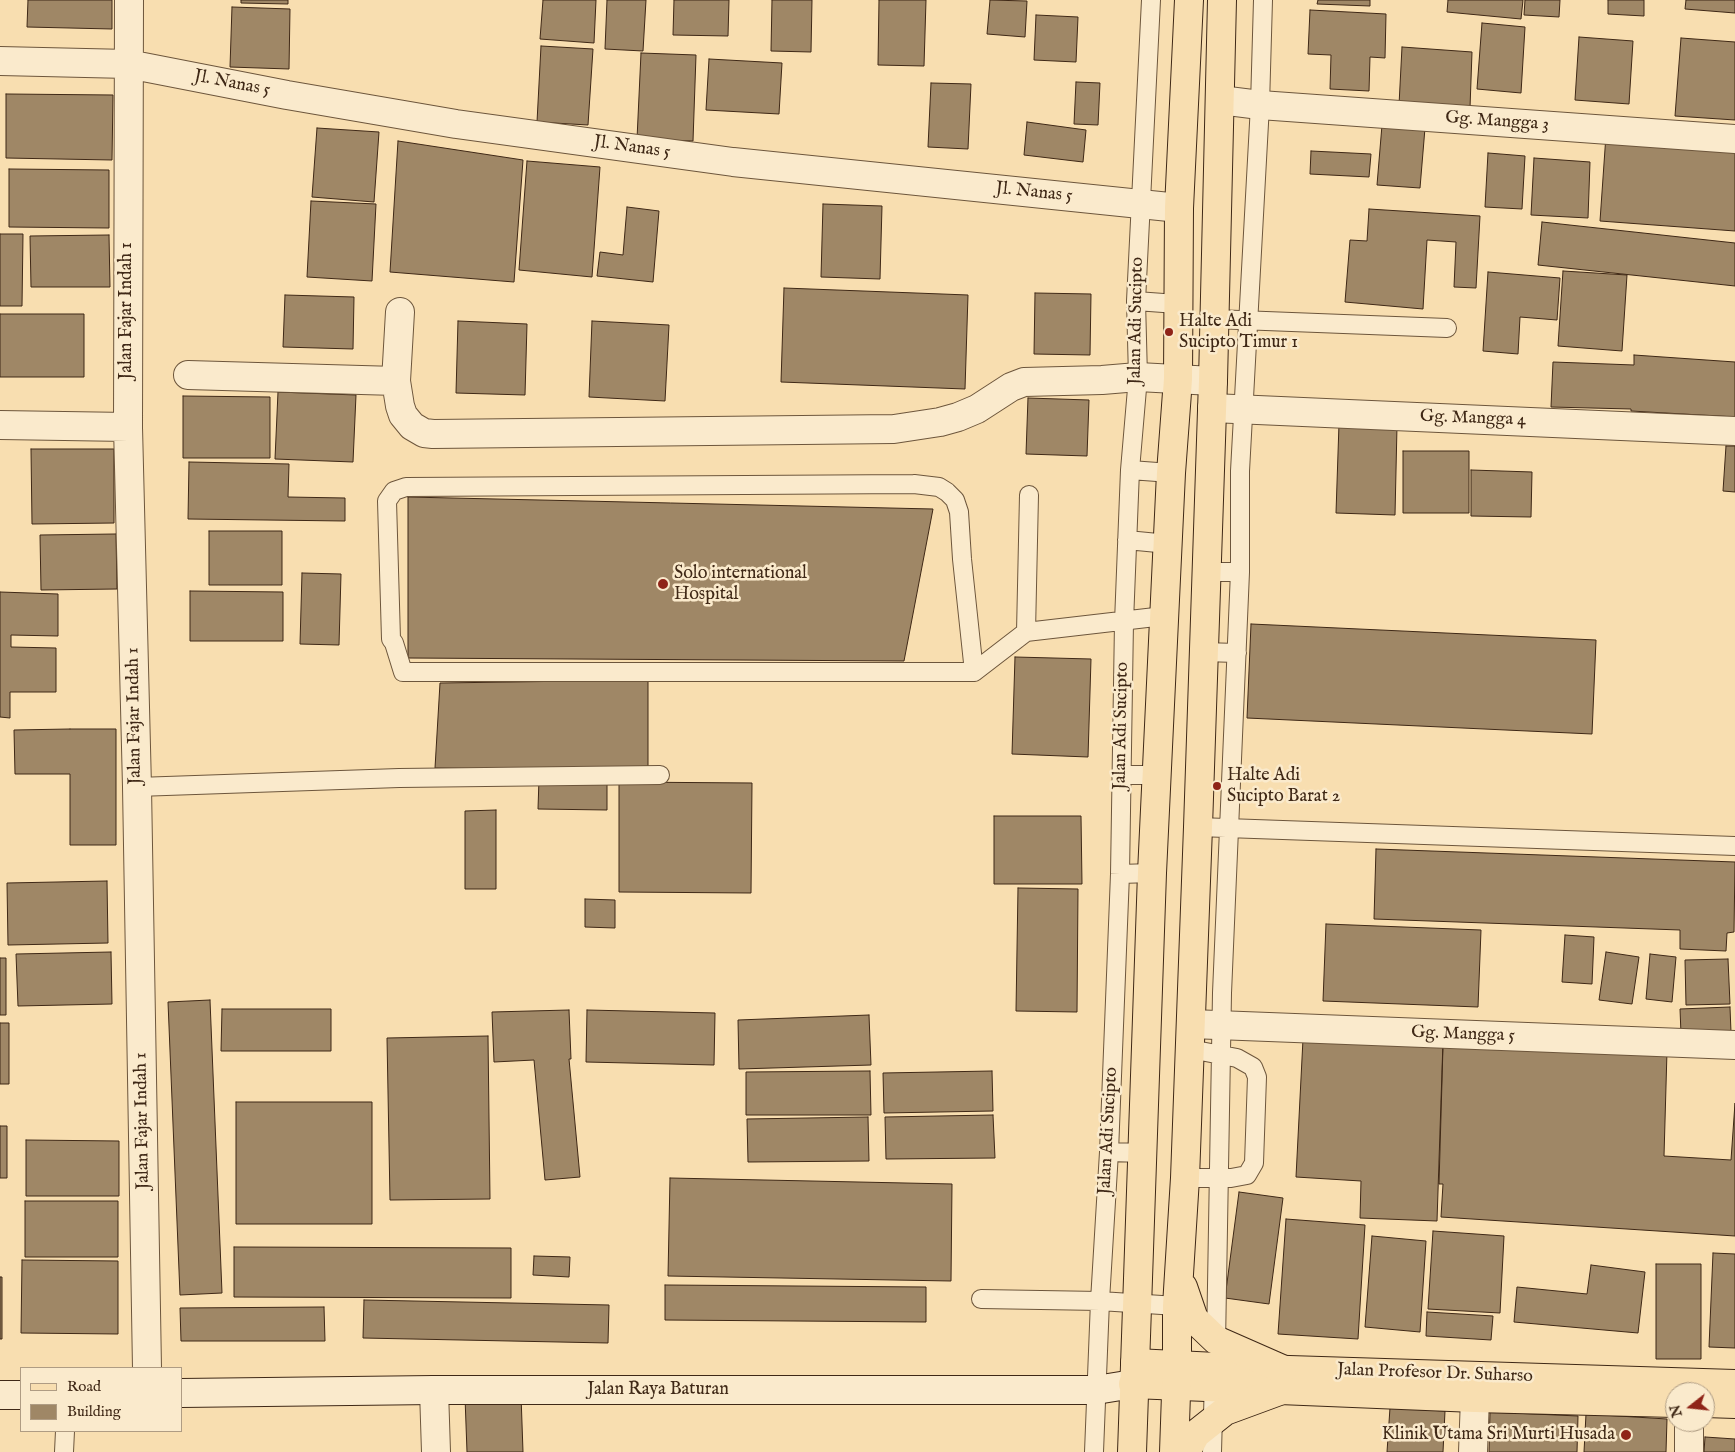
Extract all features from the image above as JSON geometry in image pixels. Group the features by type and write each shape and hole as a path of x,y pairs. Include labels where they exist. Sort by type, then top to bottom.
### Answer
{"main road":[{"name":"Jalan Adi Sucipto","path":"1132,1452 1156,776 1171,473 1178,379 1179,208 1189,0"},
{"path":"1174,1452 1177,1306 1186,1178 1207,572 1222,0"},
{"path":"1179,1274 1194,1319 1216,1340 1282,1380 1226,1411 1196,1434 1186,1452"},
{"name":"Jalan Profesor Dr. Suharso","path":"1134,1373 1282,1380 1475,1398 1665,1403"},
{"name":"Jalan Profesor Dr. Suharso","path":"1282,1380 1735,1384"},
{"path":"1715,1404 1735,1404"}],"street":[{"name":"Jalan Fajar Indah 1","path":"129,0 128,427 148,1367"},
{"name":"Jl. Nanas 5","path":"0,61 128,64 287,95 465,125 733,162 1179,208"},
{"name":"Gg. Mangga 3","path":"1220,100 1260,105 1735,140"},
{"path":"400,312 396,381 400,406 406,421 418,430 434,434 894,428 940,422 958,417 977,408 1011,387 1024,382 1138,377 1213,381"},
{"path":"188,376 396,381"},
{"name":"Gg. Mangga 4","path":"1212,408 1735,431"},
{"path":"0,425 128,427"},
{"name":"Gg. Mangga 5","path":"1191,1037 1222,1026 1735,1046"},
{"name":"Jalan Raya Baturan","path":"182,1393 434,1390 1096,1390 1134,1373"},
{"path":"434,1390 436,1452"},
{"path":"0,1396 20,1395"},
{"path":"1473,1452 1475,1398"},
{"path":"1689,1432 1689,1452"}],"lane":[{"name":"Jalan Adi Sucipto","path":"1094,1452 1100,1301 1109,1152 1120,874 1124,622 1130,470 1138,377 1136,301 1151,0"},
{"path":"1212,1452 1220,1179 1222,993 1240,572 1240,470 1260,105 1263,0"},
{"path":"1136,301 1177,304"},
{"path":"1214,319 1447,328"},
{"path":"1210,468 1240,470"},
{"path":"1130,470 1171,473"},
{"path":"974,672 959,512 955,500 939,487 894,484 406,487 394,491 387,501 391,639 403,672 974,672 1026,632 1164,616"},
{"path":"1026,632 1030,495"},
{"path":"1128,540 1168,544"},
{"path":"1207,572 1240,572"},
{"path":"1204,652 1237,653"},
{"path":"137,787 399,778 660,775"},
{"path":"1121,775 1156,776"},
{"path":"1198,827 1735,846"},
{"path":"1120,874 1152,873"},
{"path":"1194,946 1224,946"},
{"path":"1192,992 1222,993"},
{"path":"1186,1178 1220,1179 1247,1175 1254,1163 1257,1077 1253,1067 1237,1058 1222,1054 1191,1037"},
{"path":"1109,1152 1144,1153"},
{"path":"981,1300 1138,1302 1177,1306"},
{"path":"64,1452 65,1432"}],"building":[{"path":"28,0 112,0 112,29 27,27"},
{"path":"241,0 288,0 288,4 241,3"},
{"path":"543,0 596,0 594,43 540,39"},
{"path":"607,0 646,0 643,51 605,49"},
{"path":"674,0 729,0 728,36 673,35"},
{"path":"772,0 812,0 811,52 771,51"},
{"path":"879,0 926,0 924,66 878,65"},
{"path":"990,0 1027,1 1025,37 987,34"},
{"path":"1318,0 1370,0 1370,6 1317,4"},
{"path":"1448,0 1523,0 1521,19 1447,12"},
{"path":"1525,0 1560,0 1559,17 1524,15"},
{"path":"1608,0 1644,0 1644,16 1608,14"},
{"path":"1686,0 1735,0 1735,13 1685,9"},
{"path":"232,7 290,9 289,69 230,67"},
{"path":"1310,10 1386,14 1385,58 1370,57 1369,91 1330,89 1331,55 1308,54"},
{"path":"1036,15 1078,17 1076,62 1034,60"},
{"path":"1482,23 1525,27 1521,93 1477,89"},
{"path":"1579,37 1633,41 1629,104 1575,100"},
{"path":"1681,38 1735,42 1735,120 1675,116"},
{"path":"541,46 593,49 588,125 537,122"},
{"path":"1402,47 1472,52 1470,108 1399,105"},
{"path":"641,53 696,55 693,141 637,139"},
{"path":"709,59 782,63 779,114 706,110"},
{"path":"1076,82 1100,83 1098,125 1074,124"},
{"path":"931,83 971,84 968,149 928,147"},
{"path":"6,94 113,95 112,160 6,158"},
{"path":"1027,122 1086,130 1083,162 1024,155"},
{"path":"1382,125 1425,128 1420,188 1377,185"},
{"path":"317,128 379,132 374,202 312,197"},
{"path":"1606,135 1735,144 1735,231 1600,221"},
{"path":"398,141 523,160 514,282 390,272"},
{"path":"1311,151 1371,154 1369,177 1310,174"},
{"path":"1488,153 1525,156 1522,209 1485,207"},
{"path":"1534,158 1590,162 1588,218 1531,215"},
{"path":"527,161 600,167 592,277 519,270"},
{"path":"9,169 109,170 109,228 9,227"},
{"path":"311,201 376,204 372,281 307,277"},
{"path":"823,204 882,206 880,279 821,277"},
{"path":"627,207 659,211 653,282 597,276 600,252 623,255"},
{"path":"1369,209 1480,216 1476,288 1454,287 1456,242 1427,240 1423,309 1345,302 1350,240 1367,241"},
{"path":"1542,222 1735,243 1735,286 1538,265"},
{"path":"0,234 23,234 22,306 0,306"},
{"path":"109,235 110,287 31,287 30,236"},
{"path":"1563,271 1627,275 1622,351 1558,346"},
{"path":"1488,272 1560,278 1557,320 1520,317 1518,354 1483,351"},
{"path":"784,288 968,295 965,389 781,382"},
{"path":"1035,293 1091,294 1090,355 1034,354"},
{"path":"285,295 354,297 353,349 283,347"},
{"path":"0,314 84,314 84,377 0,377"},
{"path":"458,321 527,324 525,395 456,393"},
{"path":"592,321 669,325 665,401 589,397"},
{"path":"1634,355 1735,362 1735,417 1631,411 1631,409 1551,407 1553,362 1634,365"},
{"path":"278,392 356,395 353,462 275,459"},
{"path":"183,396 270,397 270,458 183,458"},
{"path":"1028,398 1089,400 1087,456 1026,454"},
{"path":"1339,424 1397,426 1395,515 1336,513"},
{"path":"1726,446 1735,446 1735,492 1723,491"},
{"path":"31,449 114,449 114,523 32,524"},
{"path":"1403,451 1469,451 1469,513 1403,513"},
{"path":"189,462 289,464 288,497 345,498 345,521 188,519"},
{"path":"1471,470 1532,472 1531,517 1471,516"},
{"name":"Solo international Hospital","path":"408,497 933,509 904,661 408,658"},
{"path":"209,531 282,531 282,585 209,585"},
{"path":"116,534 117,589 41,590 40,535"},
{"path":"302,573 341,574 339,645 300,644"},
{"path":"190,591 283,592 283,641 190,641"},
{"path":"0,592 58,594 58,636 11,635 11,647 56,648 56,692 10,692 10,718 0,717"},
{"path":"1251,624 1596,640 1592,734 1247,718"},
{"path":"1015,657 1091,659 1088,757 1012,754"},
{"path":"648,680 648,771 435,768 440,683"},
{"path":"116,729 116,845 70,845 70,774 15,774 14,730"},
{"path":"539,779 607,780 607,810 538,809"},
{"path":"619,782 752,783 751,893 619,892"},
{"path":"496,810 496,889 465,889 465,811"},
{"path":"994,816 1081,816 1082,884 994,884"},
{"path":"1376,849 1735,862 1734,932 1727,933 1726,951 1680,949 1680,930 1374,919"},
{"path":"107,881 108,943 8,945 7,883"},
{"path":"1018,888 1078,889 1077,1012 1016,1011"},
{"path":"585,899 615,900 615,928 585,927"},
{"path":"1326,924 1481,930 1478,1007 1323,1001"},
{"path":"1565,935 1594,937 1592,984 1562,982"},
{"path":"111,952 112,1004 18,1006 16,954"},
{"path":"1606,952 1639,957 1632,1004 1599,1000"},
{"path":"1650,954 1676,957 1672,1002 1646,999"},
{"path":"0,958 6,958 6,1015 0,1015"},
{"path":"1728,959 1730,1004 1686,1005 1685,960"},
{"path":"210,1000 222,1293 180,1295 168,1002"},
{"path":"1730,1007 1731,1032 1681,1034 1680,1009"},
{"path":"222,1009 331,1009 331,1051 221,1051"},
{"path":"569,1010 571,1059 569,1059 580,1177 545,1180 534,1060 494,1062 492,1012"},
{"path":"587,1010 715,1013 714,1065 586,1062"},
{"path":"869,1015 871,1065 739,1069 738,1020"},
{"path":"0,1023 9,1023 9,1084 0,1084"},
{"path":"488,1036 490,1199 390,1200 387,1038"},
{"path":"1303,1039 1443,1041 1437,1221 1360,1218 1361,1181 1296,1177"},
{"path":"1443,1046 1667,1051 1664,1156 1731,1160 1735,1103 1735,1236 1441,1217 1443,1184 1439,1184"},
{"path":"870,1071 871,1115 746,1115 746,1072"},
{"path":"992,1071 993,1111 884,1113 883,1073"},
{"path":"236,1102 372,1102 372,1224 236,1224"},
{"path":"993,1115 995,1158 886,1159 885,1117"},
{"path":"868,1117 869,1161 748,1162 747,1119"},
{"path":"0,1126 7,1126 7,1178 0,1178"},
{"path":"26,1140 119,1141 119,1196 26,1196"},
{"path":"670,1178 952,1184 951,1281 668,1276"},
{"path":"1239,1192 1283,1198 1269,1304 1225,1298"},
{"path":"25,1201 118,1201 118,1257 25,1257"},
{"path":"1286,1219 1365,1225 1358,1339 1278,1334"},
{"path":"1433,1231 1504,1236 1500,1313 1428,1309"},
{"path":"1372,1236 1426,1241 1420,1332 1365,1327"},
{"path":"234,1247 511,1248 511,1298 234,1297"},
{"path":"1713,1253 1735,1254 1735,1348 1709,1347"},
{"path":"534,1256 570,1257 569,1277 533,1275"},
{"path":"22,1260 118,1261 118,1334 21,1333"},
{"path":"1656,1264 1701,1264 1701,1359 1656,1359"},
{"path":"1591,1265 1645,1272 1638,1333 1514,1322 1517,1287 1587,1294"},
{"path":"0,1277 2,1277 2,1339 0,1339"},
{"path":"665,1285 926,1287 926,1322 665,1320"},
{"path":"364,1300 609,1305 608,1343 363,1338"},
{"path":"324,1307 325,1341 181,1341 180,1308"},
{"path":"1427,1312 1493,1316 1491,1340 1426,1336"},
{"path":"521,1395 523,1452 467,1452 465,1397"},
{"path":"1390,1408 1445,1411 1443,1452 1387,1452"},
{"path":"1490,1412 1578,1416 1577,1452 1489,1452"},
{"name":"Klinik Utama Sri Murti Husada","path":"1586,1414 1665,1419 1666,1452 1584,1452"},
{"path":"1705,1437 1735,1439 1735,1452 1704,1452"}],"place":[{"name":"Halte Adi Sucipto Timur 1","path":"1169,332"},
{"name":"Solo international Hospital","path":"663,584"},
{"name":"Halte Adi Sucipto Barat 2","path":"1217,786"},
{"name":"Klinik Utama Sri Murti Husada","path":"1626,1435"}]}
